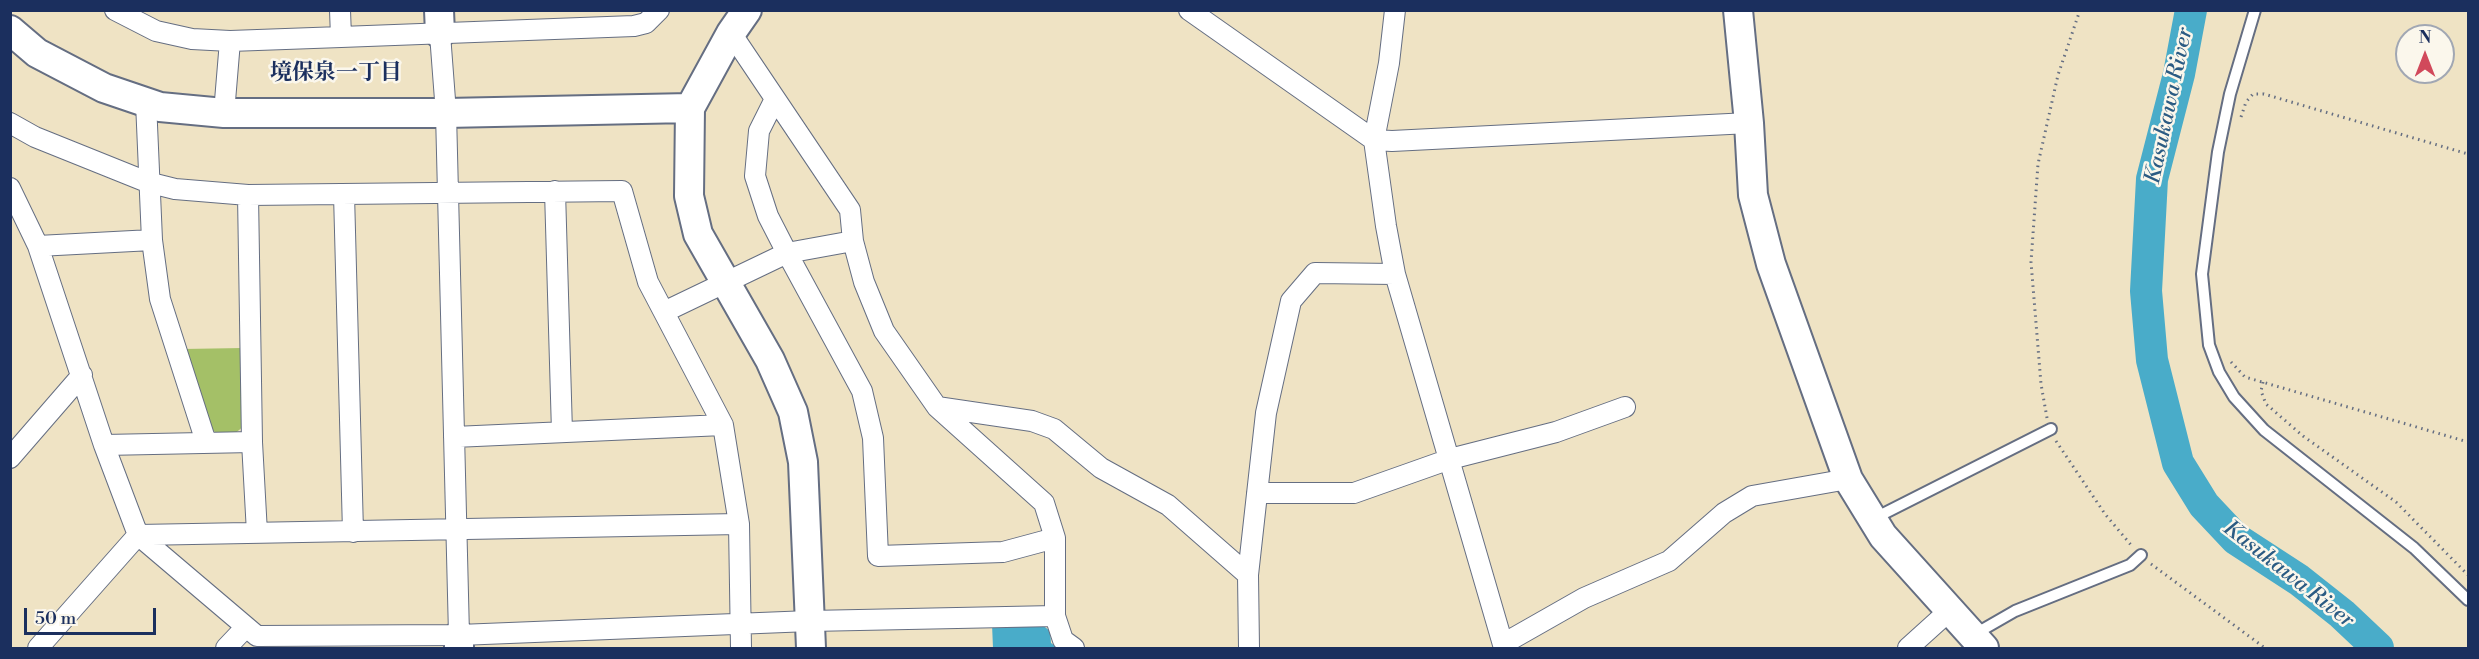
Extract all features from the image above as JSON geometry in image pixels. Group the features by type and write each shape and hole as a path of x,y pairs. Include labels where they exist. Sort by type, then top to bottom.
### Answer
{"street":[{"path":"115,10 156,31 192,39 230,41 340,37 440,22 634,26 646,23 659,10"},
{"path":"340,10 340,37"},
{"path":"747,10 731,33 690,108 689,196 698,234 770,360 793,412 803,462 811,635"},
{"path":"1189,10 1374,140 1392,141 1749,123"},
{"path":"1395,10 1389,63 1374,140 1395,274 1503,646 1584,598 1669,561 1724,513 1752,496 1848,479"},
{"path":"1738,10 1749,123 1752,195 1771,264 1848,479 1883,536 1978,642"},
{"path":"440,22 446,113 446,192 459,642"},
{"path":"10,30 37,52 94,83 160,107 224,113 446,113 690,108"},
{"path":"731,33 850,210 853,241 864,282 884,331 937,407 1044,503 1055,538 1055,616 1063,640 1074,648"},
{"path":"224,113 230,41"},
{"path":"775,99 759,131 755,176 768,216 862,392 873,438 878,556 1003,552 1055,538"},
{"path":"146,102 147,182 160,299 206,442"},
{"path":"10,123 35,137 147,182 174,189 248,195 622,190 648,282 666,311 723,425 739,524 741,648"},
{"path":"10,188 17,220 38,246 104,445 138,535 257,636 459,642 740,624 811,635 1055,616"},
{"path":"555,191 562,432"},
{"path":"344,194 353,532"},
{"path":"248,195 252,442 257,533"},
{"path":"38,246 152,240"},
{"path":"666,311 787,253 853,241"},
{"path":"1249,648 1248,575 1266,413 1291,301 1315,273 1395,274"},
{"path":"10,458 82,375"},
{"path":"937,407 1032,421 1054,429 1101,468 1168,506 1248,575"},
{"path":"1257,493 1354,493 1450,459 1556,432 1625,407"},
{"path":"454,437 723,425"},
{"path":"104,445 252,442"},
{"path":"38,648 138,535 457,531 739,524"},
{"path":"1908,648 1949,611"},
{"path":"226,648 245,628"}],"lane":[{"path":"2255,10 2230,94 2209,204 2202,274 2209,345 2219,372 2234,397 2264,430 2414,548 2469,600"},
{"path":"1872,519 2051,429"},
{"path":"1978,642 2015,611 2130,565 2141,555"}],"path":[{"path":"2080,10 2058,75 2038,164 2031,262 2041,384 2051,429 2057,445 2080,478 2141,555 2265,648"},
{"path":"2239,123 2246,102 2253,94 2264,94 2469,154"},
{"path":"2230,362 2245,376 2469,442"},
{"path":"2263,382 2261,391 2266,404 2303,436 2396,502 2469,575"}],"green space":[{"path":"243,348 244,426 233,435 218,434 209,428 183,349"}],"water":[{"path":"992,624 1041,624 1050,631 1051,643 1058,648 993,648"}],"waterway":[{"name":"Kasukawa River","path":"2191,10 2179,74 2152,179 2146,291 2152,360 2178,463 2204,505 2236,539 2299,580 2342,614 2378,648"}],"district":[{"name":"境保泉一丁目","path":"336,74"}]}
